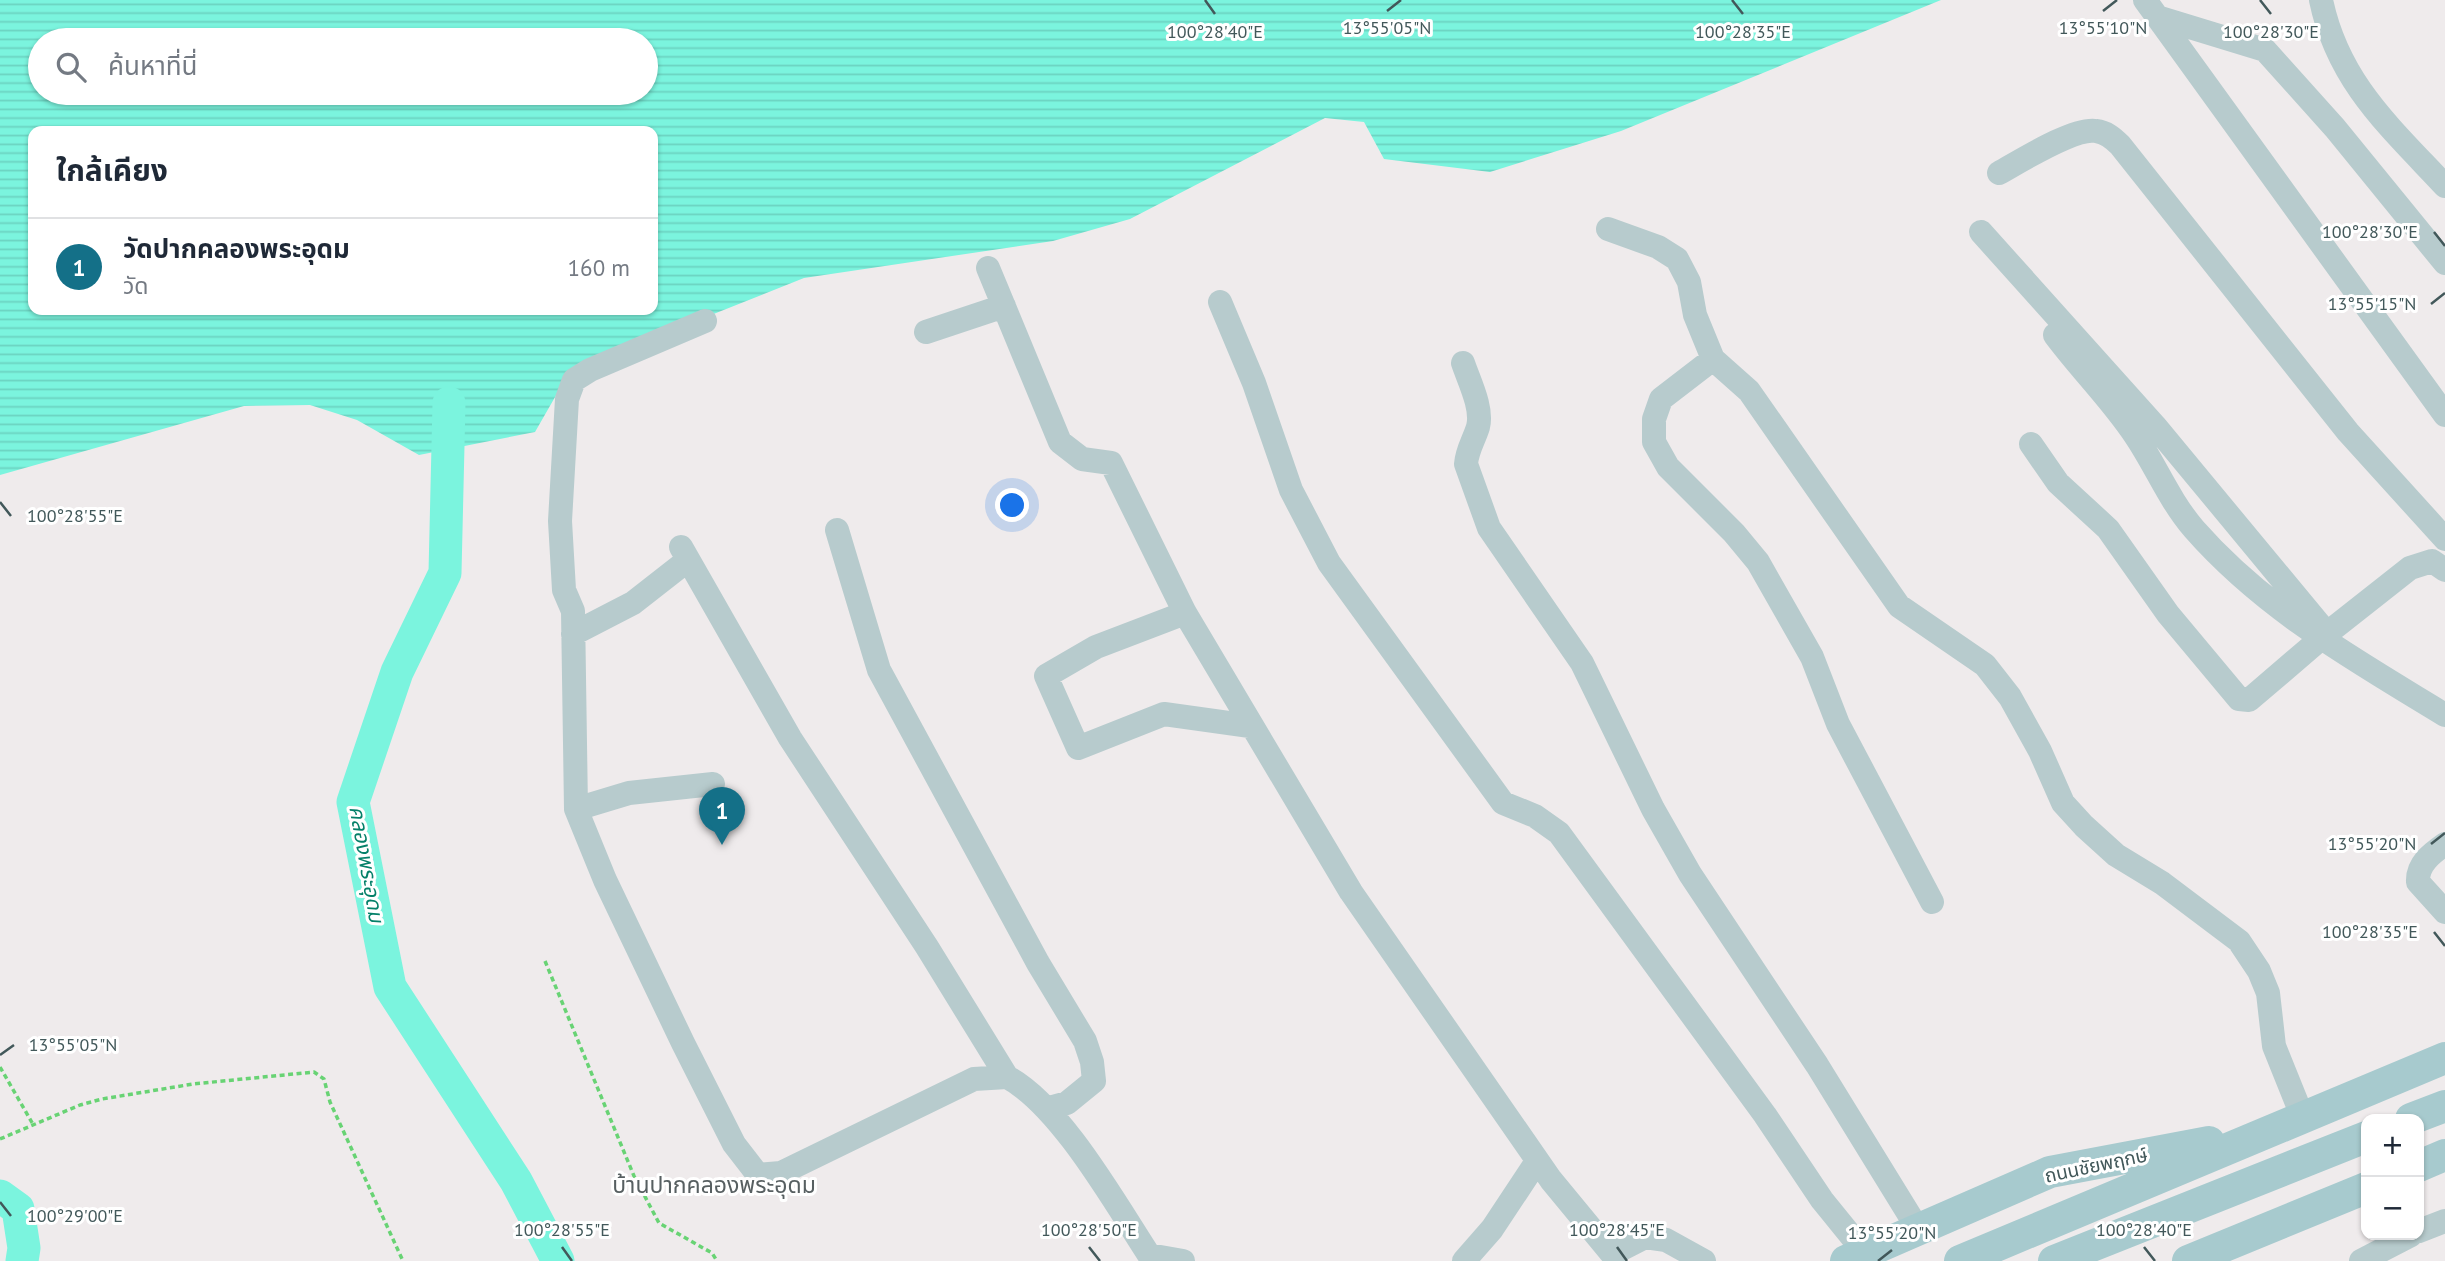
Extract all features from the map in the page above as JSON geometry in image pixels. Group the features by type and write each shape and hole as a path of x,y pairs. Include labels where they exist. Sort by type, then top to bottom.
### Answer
{"main road":[{"name":"ถนนชัยพฤกษ์","path":"1960,1261 2445,1058"},
{"path":"2424,1114 2445,1106"},
{"path":"2424,1120 2445,1116"},
{"path":"2054,1261 2361,1139"},
{"name":"ถนนชัยพฤกษ์","path":"1856,1257 2050,1172 2204,1142 2237,1144"},
{"path":"2424,1164 2445,1155"},
{"path":"2201,1259 2361,1190"}],"street":[{"path":"2320,0 2334,48 2353,82 2372,107 2445,186"},
{"path":"2151,8 2265,50 2327,118 2445,263"},
{"path":"2151,8 2445,414"},
{"path":"1999,173 2076,135 2094,130 2115,140 2348,432 2445,539"},
{"path":"1608,229 1658,247 1677,259 1686,275 1695,314 1713,359 1749,391 1899,606 1985,665 2010,697 2040,751 2063,803 2116,855 2162,883 2239,941 2259,971 2268,993 2274,1046 2303,1118"},
{"path":"1982,232 2155,426 2319,624 2322,637"},
{"path":"988,268 1060,442 1082,459 1111,463 1185,613 1351,892 1537,1161 1610,1257 1645,1237 1666,1240 1704,1261"},
{"path":"1220,302 1292,490 1329,564 1503,803 1535,816 1559,833 1765,1115 1822,1200 1856,1257"},
{"path":"926,332 1003,306"},
{"path":"705,321 590,370 572,383 566,399 560,521 564,590 573,611 576,809 605,880 683,1043 734,1144 758,1175 781,1173 974,1079 1007,1077"},
{"path":"2055,335 2121,414 2144,448 2171,499 2194,528 2266,599 2445,715"},
{"path":"1713,359 1661,399 1654,418 1654,442 1668,467 1734,533 1758,562 1812,657 1839,724 1932,902"},
{"path":"1464,363 1478,410 1478,426 1466,453 1466,464 1489,528 1583,663 1653,809 1690,874 1817,1065 1918,1230"},
{"path":"2031,444 2058,484 2108,529 2168,614 2239,699 2249,700 2322,637 2410,568 2432,561 2445,570"},
{"path":"837,530 879,670 1088,1052 1094,1082 1067,1103 1049,1108"},
{"path":"573,634 633,603 684,553 790,738 927,947 1007,1077 1028,1088 1049,1108 1149,1255 1183,1261"},
{"path":"1185,613 1096,647 1046,676 1078,748 1164,714 1250,726"},
{"path":"576,809 629,793 713,783"},
{"path":"2445,844 2431,854 2418,877 2418,882 2445,912"},
{"path":"1464,1261 1492,1229 1537,1161"},
{"path":"2424,1229 2445,1221"},
{"path":"2361,1261 2401,1240"}],"path":[{"path":"545,961 634,1176 659,1223 712,1253 717,1261"},
{"path":"0,1067 34,1126"},
{"path":"0,1139 80,1105 133,1093 242,1077 314,1072 324,1079 330,1102 402,1261"}],"shaded area":[{"path":"0,0 1941,0 1621,131 1490,172 1384,159 1364,122 1325,118 1130,219 1053,241 804,278 570,371 535,432 419,455 357,420 310,405 244,406 0,475"}],"waterway":[{"name":"คลองพระอุดม","path":"449,403 445,573 397,672 353,802 390,987 516,1181 558,1261"},
{"path":"0,1196 18,1209 24,1248 22,1261"}],"place":[{"name":"วัดปากคลองพระอุดม","path":"722,845"}],"district":[{"name":"บ้านปากคลองพระอุดม","path":"714,1184"}]}
